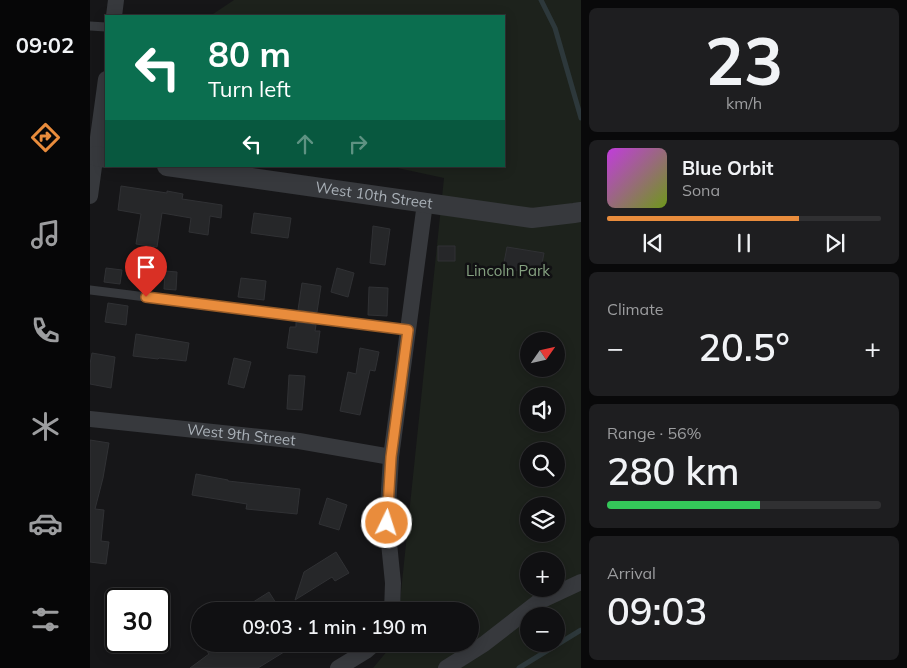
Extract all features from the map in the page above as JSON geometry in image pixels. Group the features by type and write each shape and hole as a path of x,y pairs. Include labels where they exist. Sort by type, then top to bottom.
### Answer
{"street":[{"path":"114,15 116,0"},
{"path":"90,196 101,157 105,95"},
{"name":"West 10th Street","path":"174,167 532,218 581,212"},
{"path":"392,602 393,583 387,523 391,457 425,203"},
{"name":"West 9th Street","path":"90,419 299,440 391,457"},
{"path":"446,668 484,644 538,602 581,582"},
{"path":"338,668 364,652"}],"lane":[{"path":"90,26 105,28"},
{"path":"90,290 408,330"}],"green space":[{"name":"Lincoln Park","path":"234,0 581,0 581,668 373,668 386,652 479,652 479,602 400,602 444,178 393,167 505,167 505,15 212,15"}],"building":[{"path":"121,186 183,194 182,199 222,205 221,218 210,216 208,235 189,232 191,218 162,213 157,247 136,244 141,214 118,210"},
{"path":"254,213 291,218 288,238 251,233"},
{"path":"373,226 390,229 385,265 370,263"},
{"path":"438,246 455,246 455,261 438,261"},
{"path":"507,247 544,253 540,274 503,268"},
{"path":"106,268 122,270 120,284 104,282"},
{"path":"337,268 354,273 348,297 331,292"},
{"path":"165,271 177,272 176,290 164,289"},
{"path":"241,278 266,281 264,300 238,297"},
{"path":"302,283 321,286 317,312 298,310"},
{"path":"369,287 388,288 387,316 368,315"},
{"path":"108,303 128,306 126,325 105,322"},
{"path":"296,322 316,325 315,331 320,331 317,353 287,348 290,327 296,327"},
{"path":"136,334 189,343 186,361 133,356"},
{"path":"360,348 379,352 375,371 370,370 360,415 340,411 348,372 356,374"},
{"path":"92,353 115,357 111,388 90,384"},
{"path":"234,358 251,362 244,388 228,384"},
{"path":"289,375 305,376 302,410 287,409"},
{"path":"90,440 109,443 95,509 104,510 101,541 109,542 106,564 90,562"},
{"path":"196,474 228,481 300,489 297,514 246,509 247,504 192,495"},
{"path":"327,498 347,505 339,530 319,524"},
{"path":"336,552 349,573 335,581 332,577 295,600 304,572"},
{"path":"269,592 275,602 253,602"},
{"path":"208,652 284,652 258,668 190,668 209,654"}],"waterway":[{"path":"541,0 555,28 581,118"},
{"path":"519,668 581,630"}],"route":[{"path":"146,297 408,330 391,457 387,523"}]}
